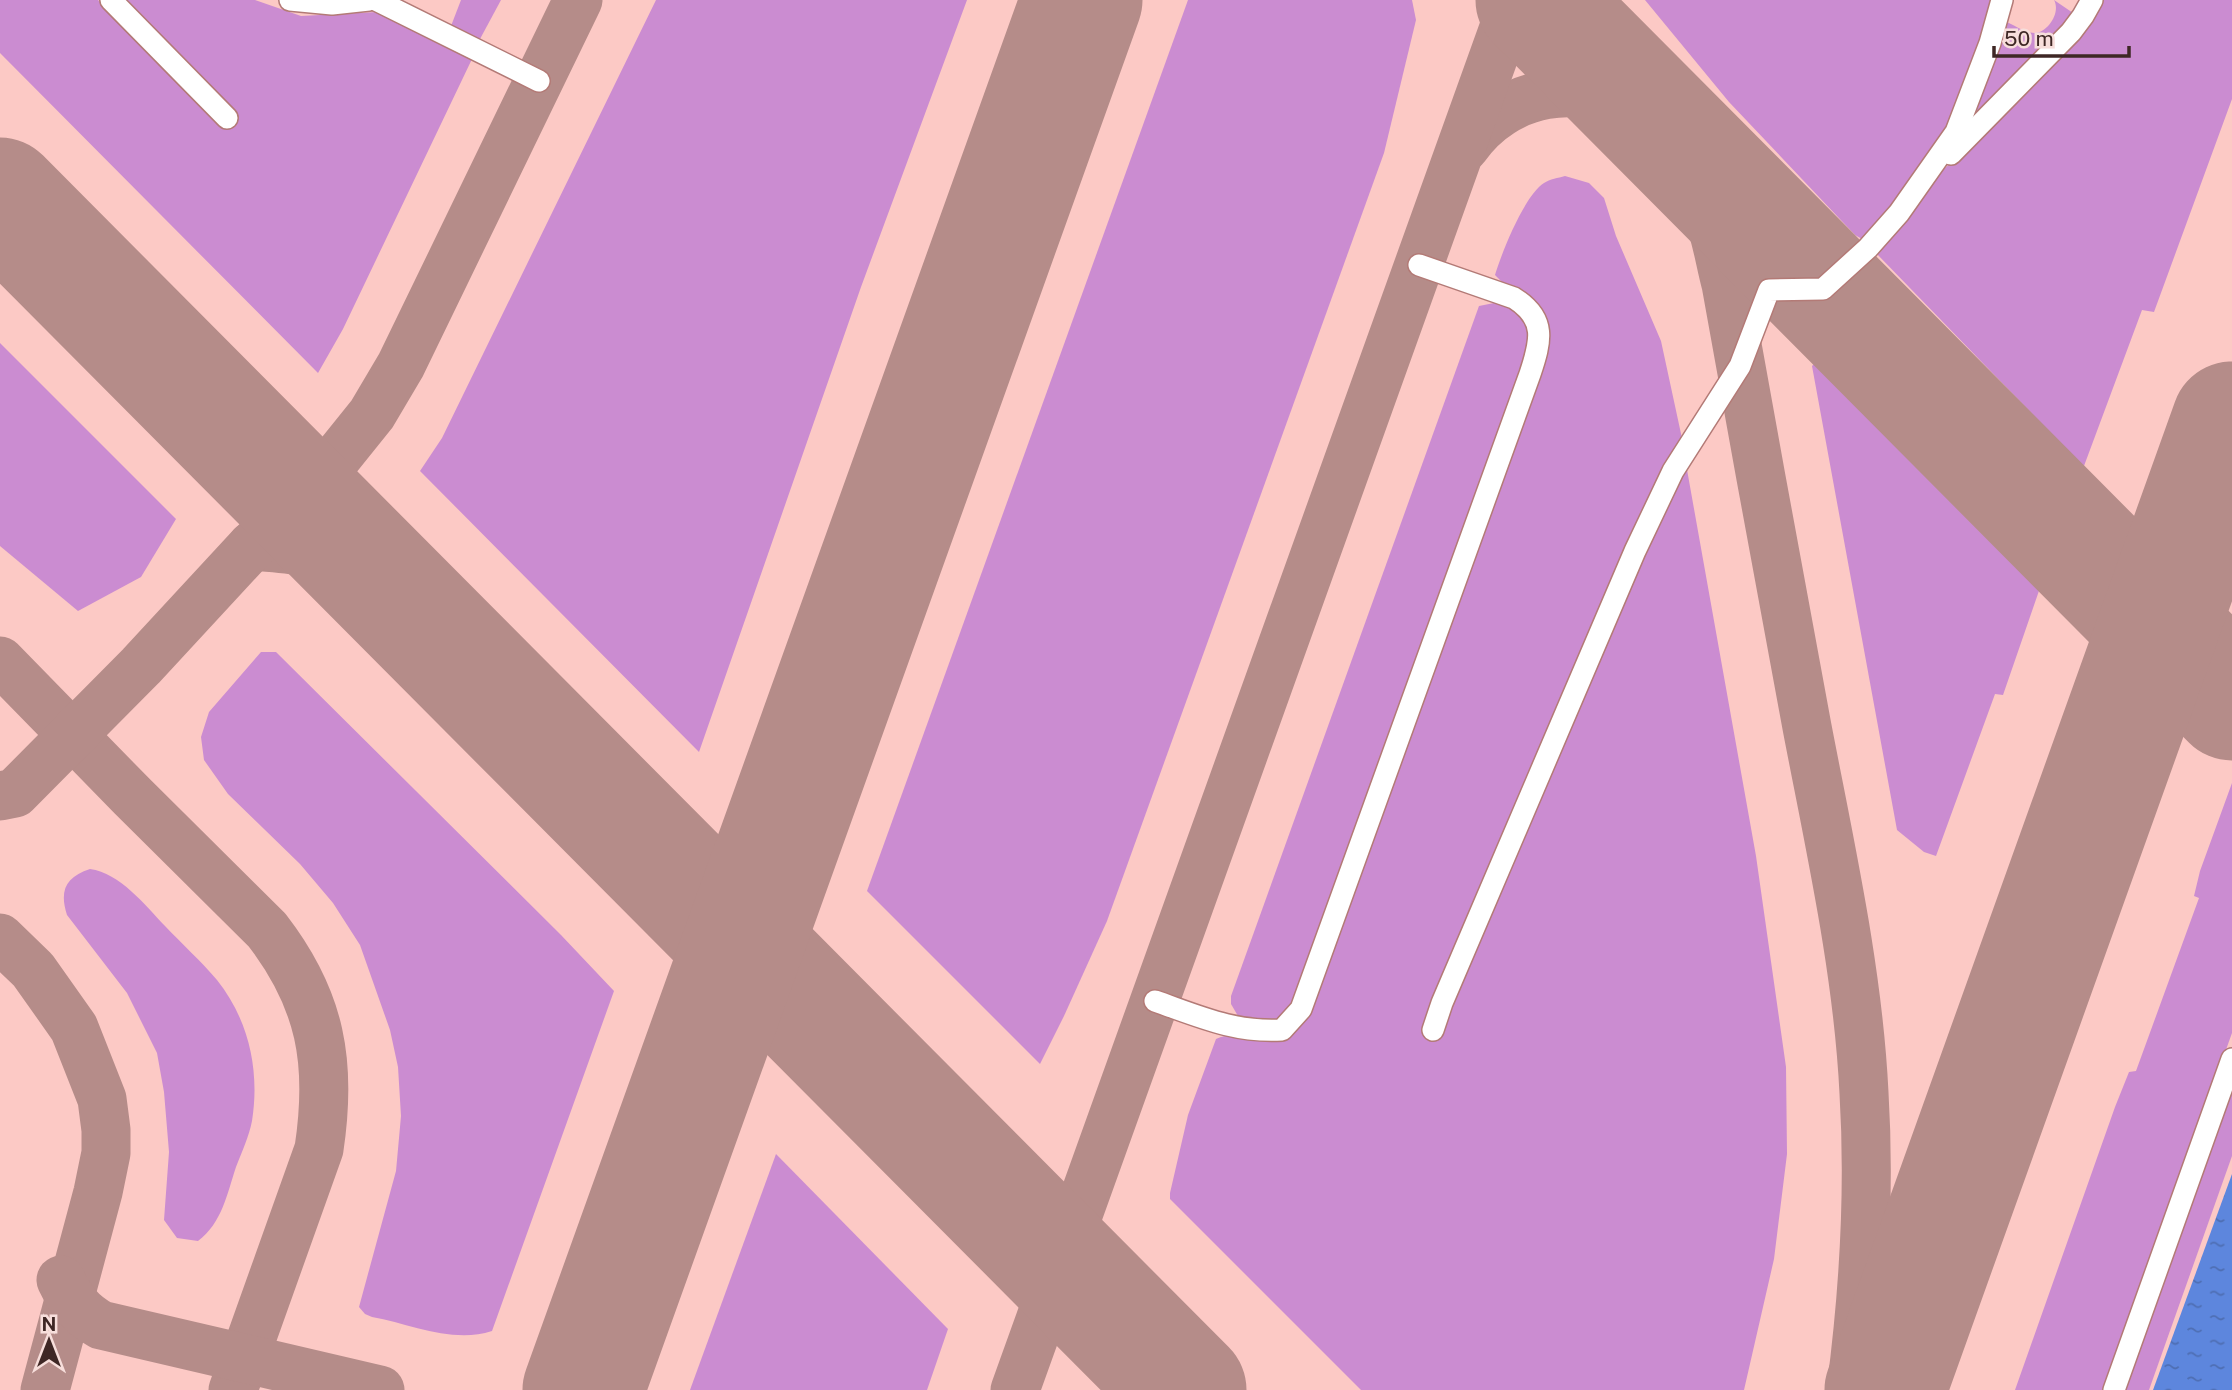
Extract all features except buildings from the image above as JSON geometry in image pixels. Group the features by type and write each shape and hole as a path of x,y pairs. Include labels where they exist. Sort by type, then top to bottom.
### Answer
{"lane":[{"path":"111,0 227,118"},
{"path":"290,0 332,4 369,0"},
{"path":"376,0 539,81"},
{"path":"1433,1030 1442,1003 1621,581 1673,471 1741,366 1769,290 1823,289 1868,248 1899,213 1956,132 1990,43 2002,0"},
{"path":"1926,176 1964,142 2071,32 2092,0"},
{"path":"1155,1001 1221,1024 1252,1031 1282,1030 1301,1009 1530,374 1540,346 1536,319 1525,305 1514,298 1419,265"},
{"path":"2114,1390 2232,1059"}],"shaded area":[{"path":"0,0 98,0 221,123 122,0 255,0 301,16 377,12 472,59 343,329 318,373 0,53"},
{"path":"461,0 501,0 480,39 451,26"},
{"path":"656,0 967,0 861,287 699,752 420,471 442,438"},
{"path":"1188,0 1412,0 1416,20 1384,153 1107,921 1040,1064 867,891"},
{"path":"1645,0 1994,0 1974,65 1950,127 1912,183 1862,239 1855,235 1729,102"},
{"path":"2054,0 2076,15 1967,123 2003,20 2027,32 2039,32 2052,21 2056,10"},
{"path":"2097,0 2232,0 2232,99 2154,312 2142,310 2081,474 2036,431 2041,423 1875,252 1940,173 2012,104"},
{"path":"1565,176 1589,183 1604,198 1616,236 1661,341 1683,443 1584,686 1686,464 1756,856 1786,1067 1787,1154 1774,1259 1744,1390 1361,1390 1170,1199 1170,1193 1188,1115 1216,1039 1230,1036 1265,1041 1283,1038 1297,1028 1314,1003 1547,352 1504,284 1495,275 1508,239 1536,190 1544,183"},
{"path":"1494,303 1513,309 1524,319 1528,334 1527,352 1290,1010 1279,1020 1252,1021 1238,1016 1231,1004 1231,996 1479,306"},
{"path":"0,343 176,519 141,577 78,611 0,546"},
{"path":"1818,360 2041,585 2003,695 1995,694 1936,856 1924,852 1897,830 1812,366"},
{"path":"261,652 276,652 614,991 492,1331 447,1334 372,1317 359,1307 396,1171 401,1116 398,1067 390,1030 360,945 333,903 300,864 228,794 204,760 201,737 209,712"},
{"path":"2232,783 2232,1033 2104,1390 2015,1390 2115,1107 2129,1072 2136,1071 2199,898 2194,896 2200,871"},
{"path":"90,869 122,883 211,973 237,1012 250,1047 254,1084 251,1127 223,1207 213,1226 198,1241 177,1238 164,1220 169,1152 164,1092 157,1053 127,993 67,915 64,898 66,886 75,876"},
{"path":"2232,1088 2232,1156 2149,1390 2125,1390"},
{"path":"776,1154 948,1329 927,1390 690,1390"}],"water":[{"path":"2232,1174 2232,1390 2153,1390"}],"taxiway":[{"path":"0,796 15,793 141,666 252,546 302,501 372,414 401,365 578,0"},
{"path":"1015,1390 1514,0"},
{"path":"1551,0 1562,20 1590,54"},
{"path":"1600,65 1665,140 1692,182 1712,227 1726,284 1842,909 1856,1001 1866,1130 1866,1204 1851,1390"},
{"path":"1465,147 1501,112 1523,101 1546,95 1570,93 1594,96 1617,103 1640,116"},
{"path":"252,546 298,550 323,557 392,593"},
{"path":"0,661 267,930 300,982 311,1007 318,1034 324,1088 319,1149 233,1390"},
{"path":"0,938 33,970 74,1028 102,1099 106,1130 106,1153 98,1192 45,1390"},
{"path":"61,1280 77,1306 101,1325 380,1390"},
{"path":"549,1390 576,1366 609,1319"}],"runway":[{"path":"583,1390 1082,0"},
{"path":"1536,0 2232,700"},
{"path":"0,198 1186,1390"},
{"path":"1885,1390 2232,422"}]}
